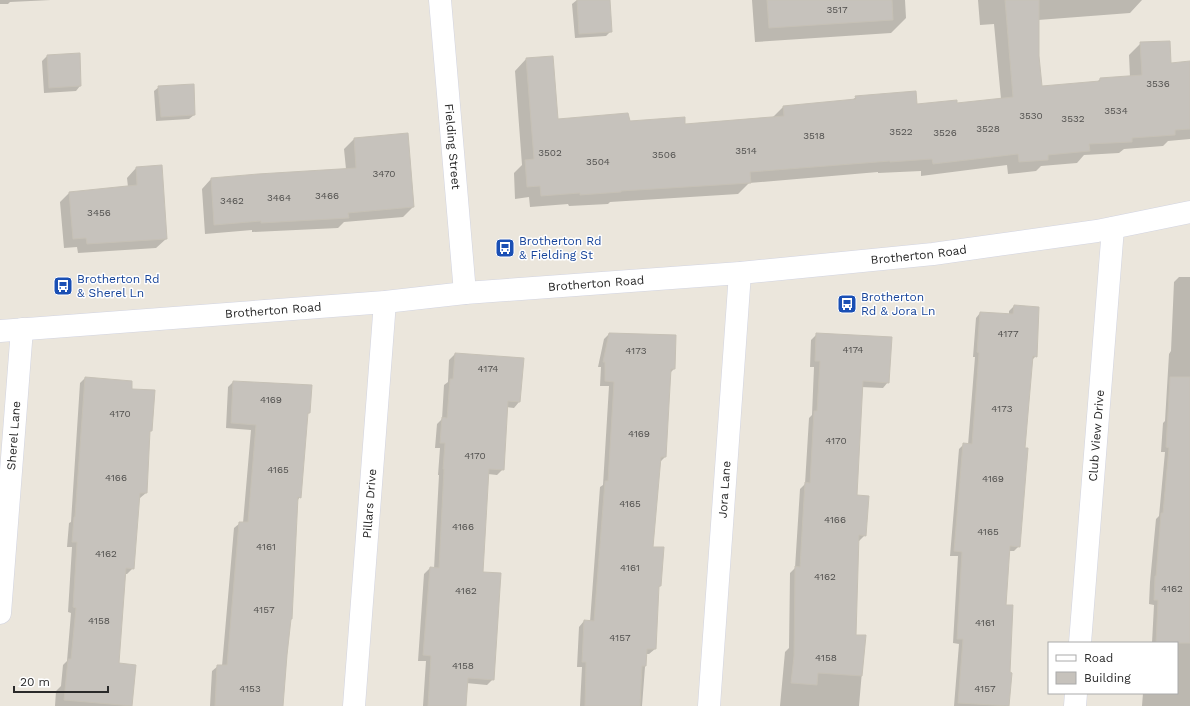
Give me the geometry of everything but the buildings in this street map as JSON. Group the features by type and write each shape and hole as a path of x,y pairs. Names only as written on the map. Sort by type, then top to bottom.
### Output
{"street":[{"name":"Fielding Street","path":"440,0 464,293"},
{"name":"Brotherton Road","path":"0,331 385,302 464,293 740,273 933,254 1098,231 1190,212"},
{"name":"Club View Drive","path":"1080,642 1113,228"},
{"name":"Jora Lane","path":"709,706 740,273"},
{"name":"Pillars Drive","path":"354,706 385,302"},
{"name":"Sherel Lane","path":"0,613 22,329"},
{"path":"1075,706 1076,694"}],"place":[{"name":"Brotherton Rd & Fielding St","path":"505,248"},
{"name":"Brotherton Rd & Sherel Ln","path":"63,286"},
{"name":"Brotherton Rd & Jora Ln","path":"847,304"}]}
